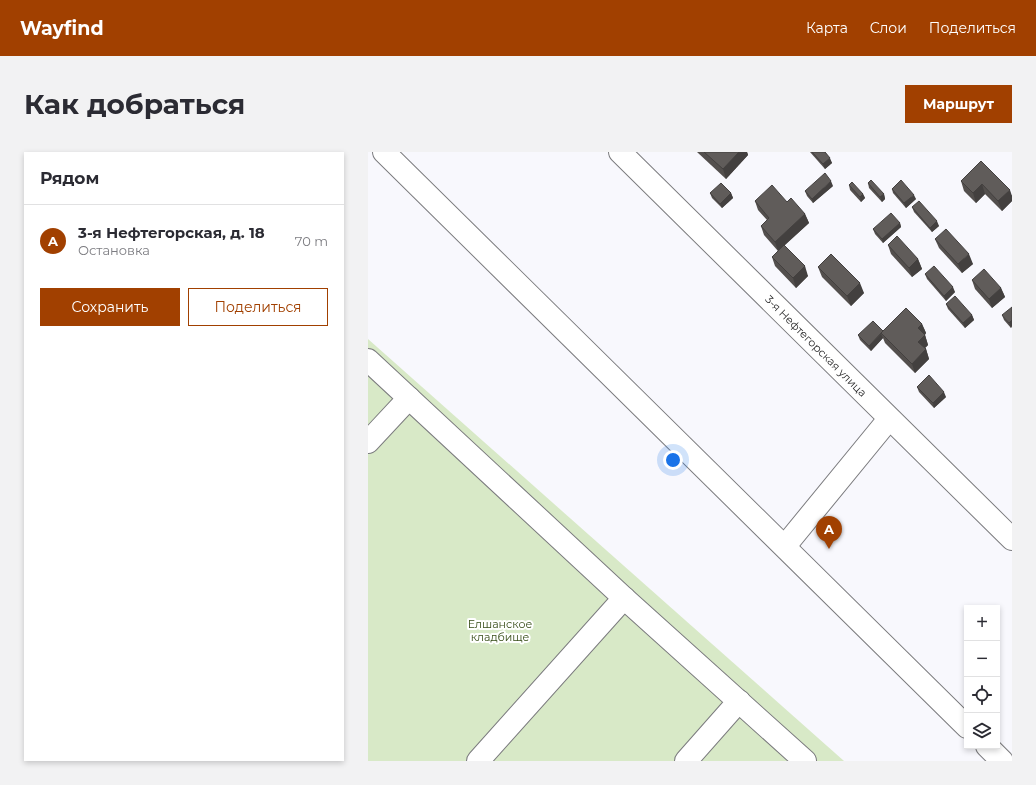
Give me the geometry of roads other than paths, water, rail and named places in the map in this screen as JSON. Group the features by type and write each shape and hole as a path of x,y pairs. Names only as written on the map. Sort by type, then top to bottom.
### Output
{"street":[{"path":"384,152 964,723"},
{"name":"3-я Нефтегорская улица","path":"620,152 1012,538"},
{"path":"368,360 624,598 805,761"},
{"path":"368,442 409,398"},
{"path":"785,546 889,418"},
{"path":"478,761 624,598"},
{"path":"686,761 739,701"},
{"path":"990,749 1002,761"}],"place":[{"name":"3-я Нефтегорская, д. 18","path":"829,549"}],"park label":[{"name":"Елшанское кладбище","path":"500,630"}]}
